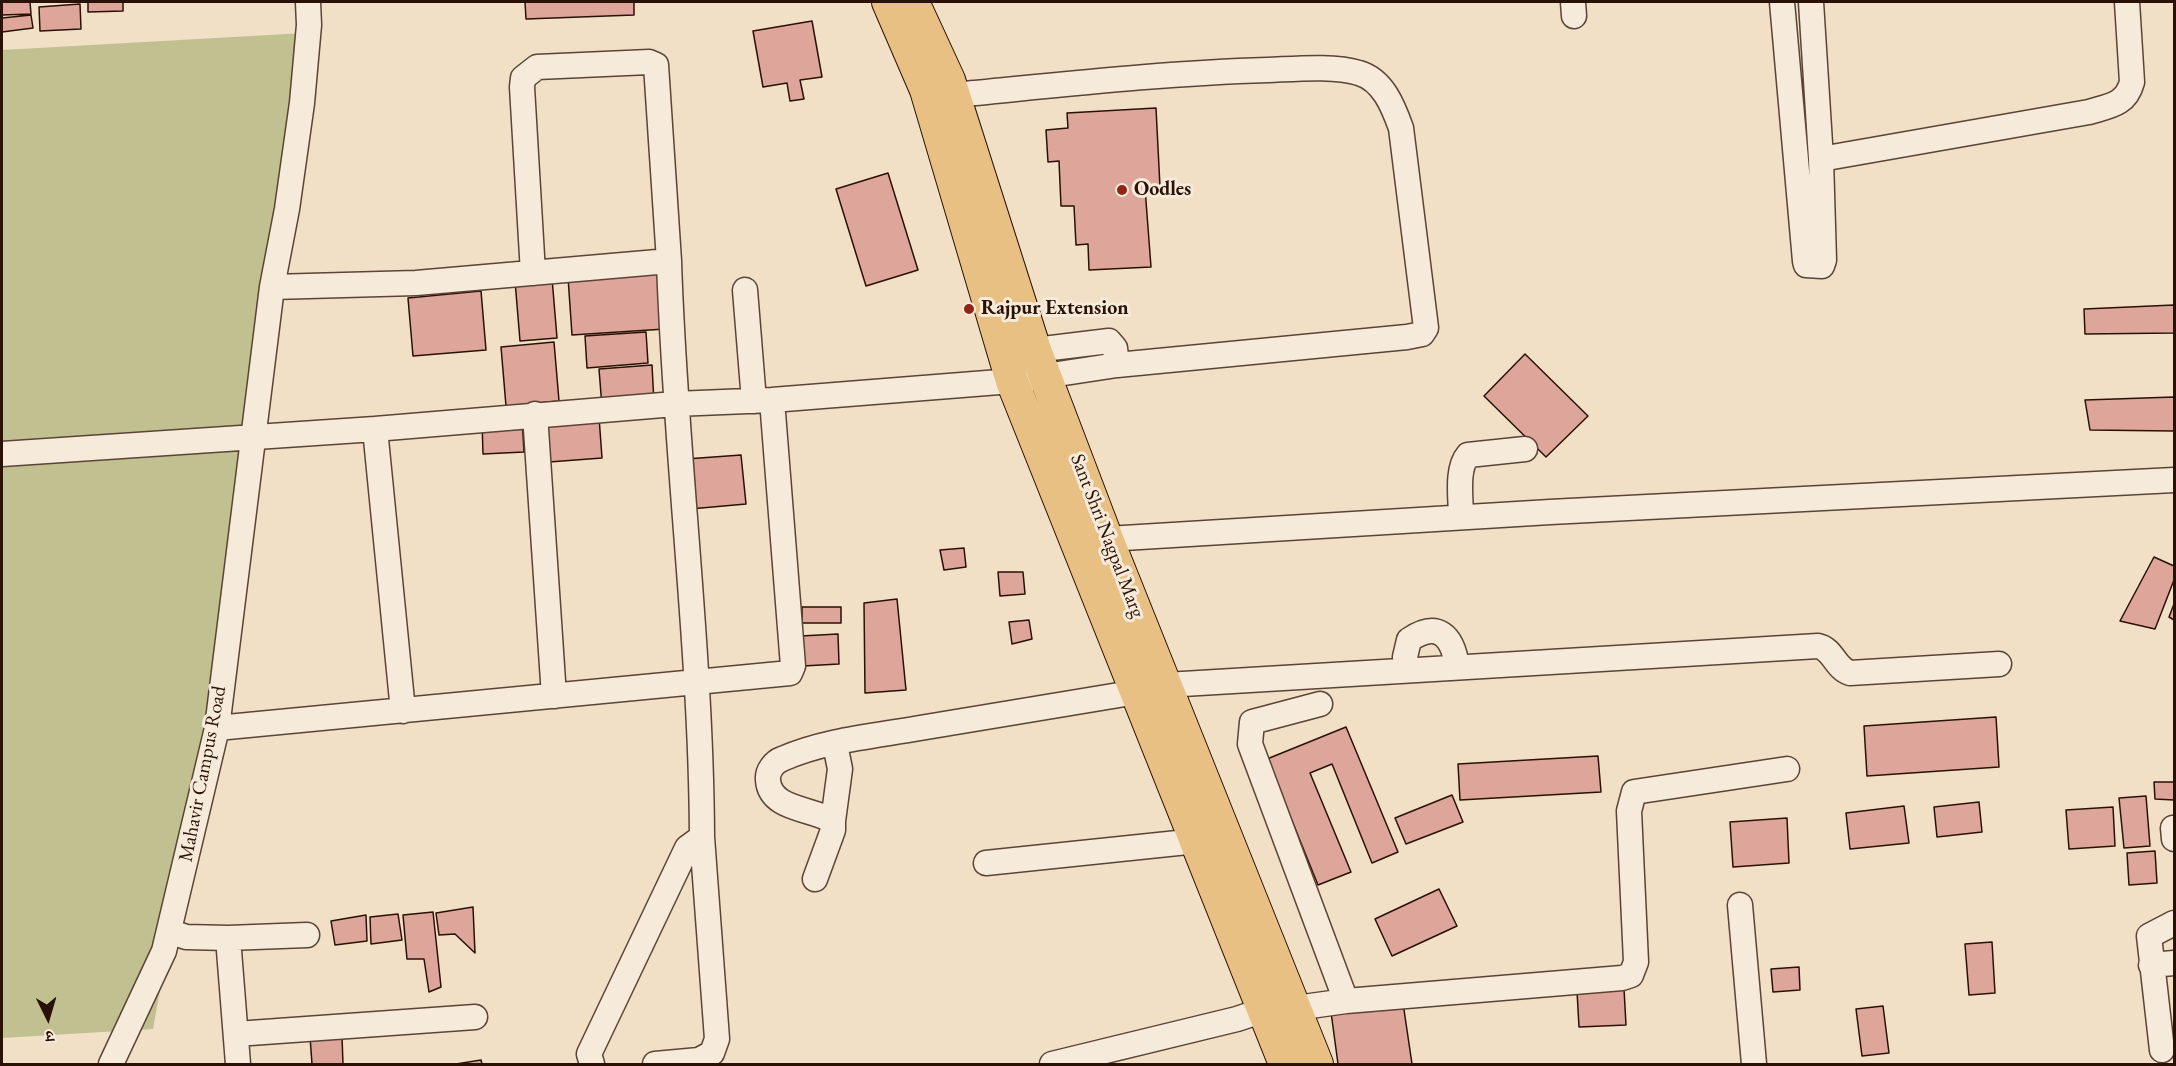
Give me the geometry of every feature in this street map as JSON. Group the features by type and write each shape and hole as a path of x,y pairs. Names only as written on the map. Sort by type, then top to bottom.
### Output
{"main road":[{"name":"Sant Shri Nagpal Marg","path":"888,2 926,90 1012,381 1152,689 1284,1006 1285,1065"},
{"name":"Sant Shri Nagpal Marg","path":"913,2 954,94 1040,363 1107,539 1197,841 1317,1065"}],"street":[{"name":"Mahavir Campus Road","path":"111,1065 164,951 217,728 272,287 287,209 302,103 308,47 308,2"},
{"path":"1782,2 1805,261 1806,265 1814,267 1822,266 1824,260 1821,159 1811,2"},
{"path":"1821,159 2089,112 2118,104 2129,95 2132,82 2127,2"},
{"path":"533,273 523,78 537,67 649,62 656,65 669,261 675,404 695,684 702,837 717,1039 712,1053 699,1060 655,1065"},
{"path":"2,454 254,435 375,429 675,404 763,401 1012,381 1040,363 1109,341 1115,348 1117,365 1422,334 1426,328 1401,128 1393,106 1376,81 1358,72 1314,69 1195,72 954,94"},
{"path":"272,287 416,283 669,261"},
{"path":"217,728 695,684 786,674 793,670 763,401 745,290"},
{"path":"535,414 554,696"},
{"path":"375,429 403,711"},
{"path":"1461,517 1461,473 1463,461 1468,455 1525,449"},
{"path":"1107,539 1461,517 2175,480"},
{"path":"1407,670 1405,657 1409,639 1422,631 1436,631 1448,639 1455,651 1456,667"},
{"path":"833,821 819,813 784,805 773,795 768,780 772,766 781,759 835,744 1152,689 1407,670 1818,646 1827,650 1838,666 1850,673 1999,664"},
{"path":"1320,704 1252,722 1250,744 1346,1000"},
{"path":"815,879 833,830 840,769 835,744"},
{"path":"1052,1065 1284,1006 1622,978 1631,975 1636,962 1629,811 1634,792 1787,769"},
{"path":"592,1065 589,1054 630,963 687,848 702,837"},
{"path":"986,863 1197,841"},
{"path":"1740,905 1754,1065"},
{"path":"2166,1055 2163,964 2149,936 2175,923"},
{"path":"169,931 186,937 228,938 307,934"},
{"path":"228,938 238,1065"},
{"path":"236,1034 475,1017"}],"green space":[{"path":"305,33 211,706 153,1029 2,1038 2,50"}],"building":[{"path":"2,2 30,2 31,14 2,15"},
{"path":"88,2 123,2 123,11 88,12"},
{"path":"525,2 634,2 634,15 526,19"},
{"path":"80,4 81,29 40,31 39,7"},
{"path":"31,15 33,28 2,32 2,18"},
{"path":"812,21 822,77 800,80 804,99 790,101 787,83 763,87 753,31"},
{"path":"1156,108 1160,187 1145,188 1151,267 1089,270 1088,244 1076,245 1074,206 1061,206 1059,161 1048,162 1046,130 1068,128 1067,113"},
{"path":"888,173 918,270 866,286 836,189"},
{"path":"661,270 665,329 572,335 568,277"},
{"path":"552,278 557,338 520,341 515,281"},
{"path":"481,291 486,350 413,356 408,298"},
{"path":"2174,305 2174,333 2085,334 2084,309"},
{"path":"646,332 648,363 587,368 585,336"},
{"path":"554,342 559,401 506,406 501,347"},
{"path":"1525,354 1588,416 1546,457 1484,396"},
{"path":"652,365 654,403 602,407 599,369"},
{"path":"2174,397 2174,431 2090,430 2085,400"},
{"path":"599,417 602,458 549,462 546,421"},
{"path":"522,418 524,452 483,454 482,421"},
{"path":"741,455 746,504 690,509 686,459"},
{"path":"964,548 966,567 944,570 940,550"},
{"path":"2154,557 2174,566 2174,580 2155,629 2120,621"},
{"path":"998,572 1023,572 1025,594 1000,596"},
{"path":"897,599 906,690 865,693 864,603"},
{"path":"2174,604 2174,620 2169,617"},
{"path":"802,607 841,607 841,623 802,623"},
{"path":"1029,620 1032,639 1012,644 1009,622"},
{"path":"838,634 839,664 803,666 801,636"},
{"path":"1996,717 1999,767 1867,776 1864,726"},
{"path":"1346,727 1398,852 1372,863 1332,764 1310,773 1351,872 1318,885 1267,759"},
{"path":"1598,756 1601,792 1460,800 1458,764"},
{"path":"2154,782 2174,782 2174,800 2155,799"},
{"path":"1452,795 1463,822 1406,844 1395,818"},
{"path":"2146,796 2150,846 2124,848 2119,798"},
{"path":"1979,802 1982,832 1937,837 1934,807"},
{"path":"1904,806 1909,843 1850,849 1846,813"},
{"path":"2113,807 2115,846 2069,849 2066,810"},
{"path":"1787,818 1789,863 1733,867 1730,822"},
{"path":"2155,851 2157,883 2129,885 2127,853"},
{"path":"1439,889 1457,926 1392,956 1375,919"},
{"path":"473,907 475,953 455,934 439,935 436,913"},
{"path":"433,912 441,987 429,992 424,959 407,959 403,915"},
{"path":"398,914 402,940 371,944 370,917"},
{"path":"366,915 367,941 335,945 331,921"},
{"path":"1992,942 1995,993 1969,995 1965,944"},
{"path":"1799,967 1800,990 1773,992 1771,969"},
{"path":"1624,989 1626,1025 1579,1027 1577,991"},
{"path":"1403,1003 1412,1064 1338,1064 1331,1012"},
{"path":"1883,1006 1889,1053 1862,1056 1856,1009"},
{"path":"310,1037 342,1037 343,1064 312,1064"},
{"path":"481,1060 482,1064 456,1064"}],"place":[{"name":"Oodles","path":"1122,190"},
{"name":"Rajpur Extension","path":"969,309"}]}
